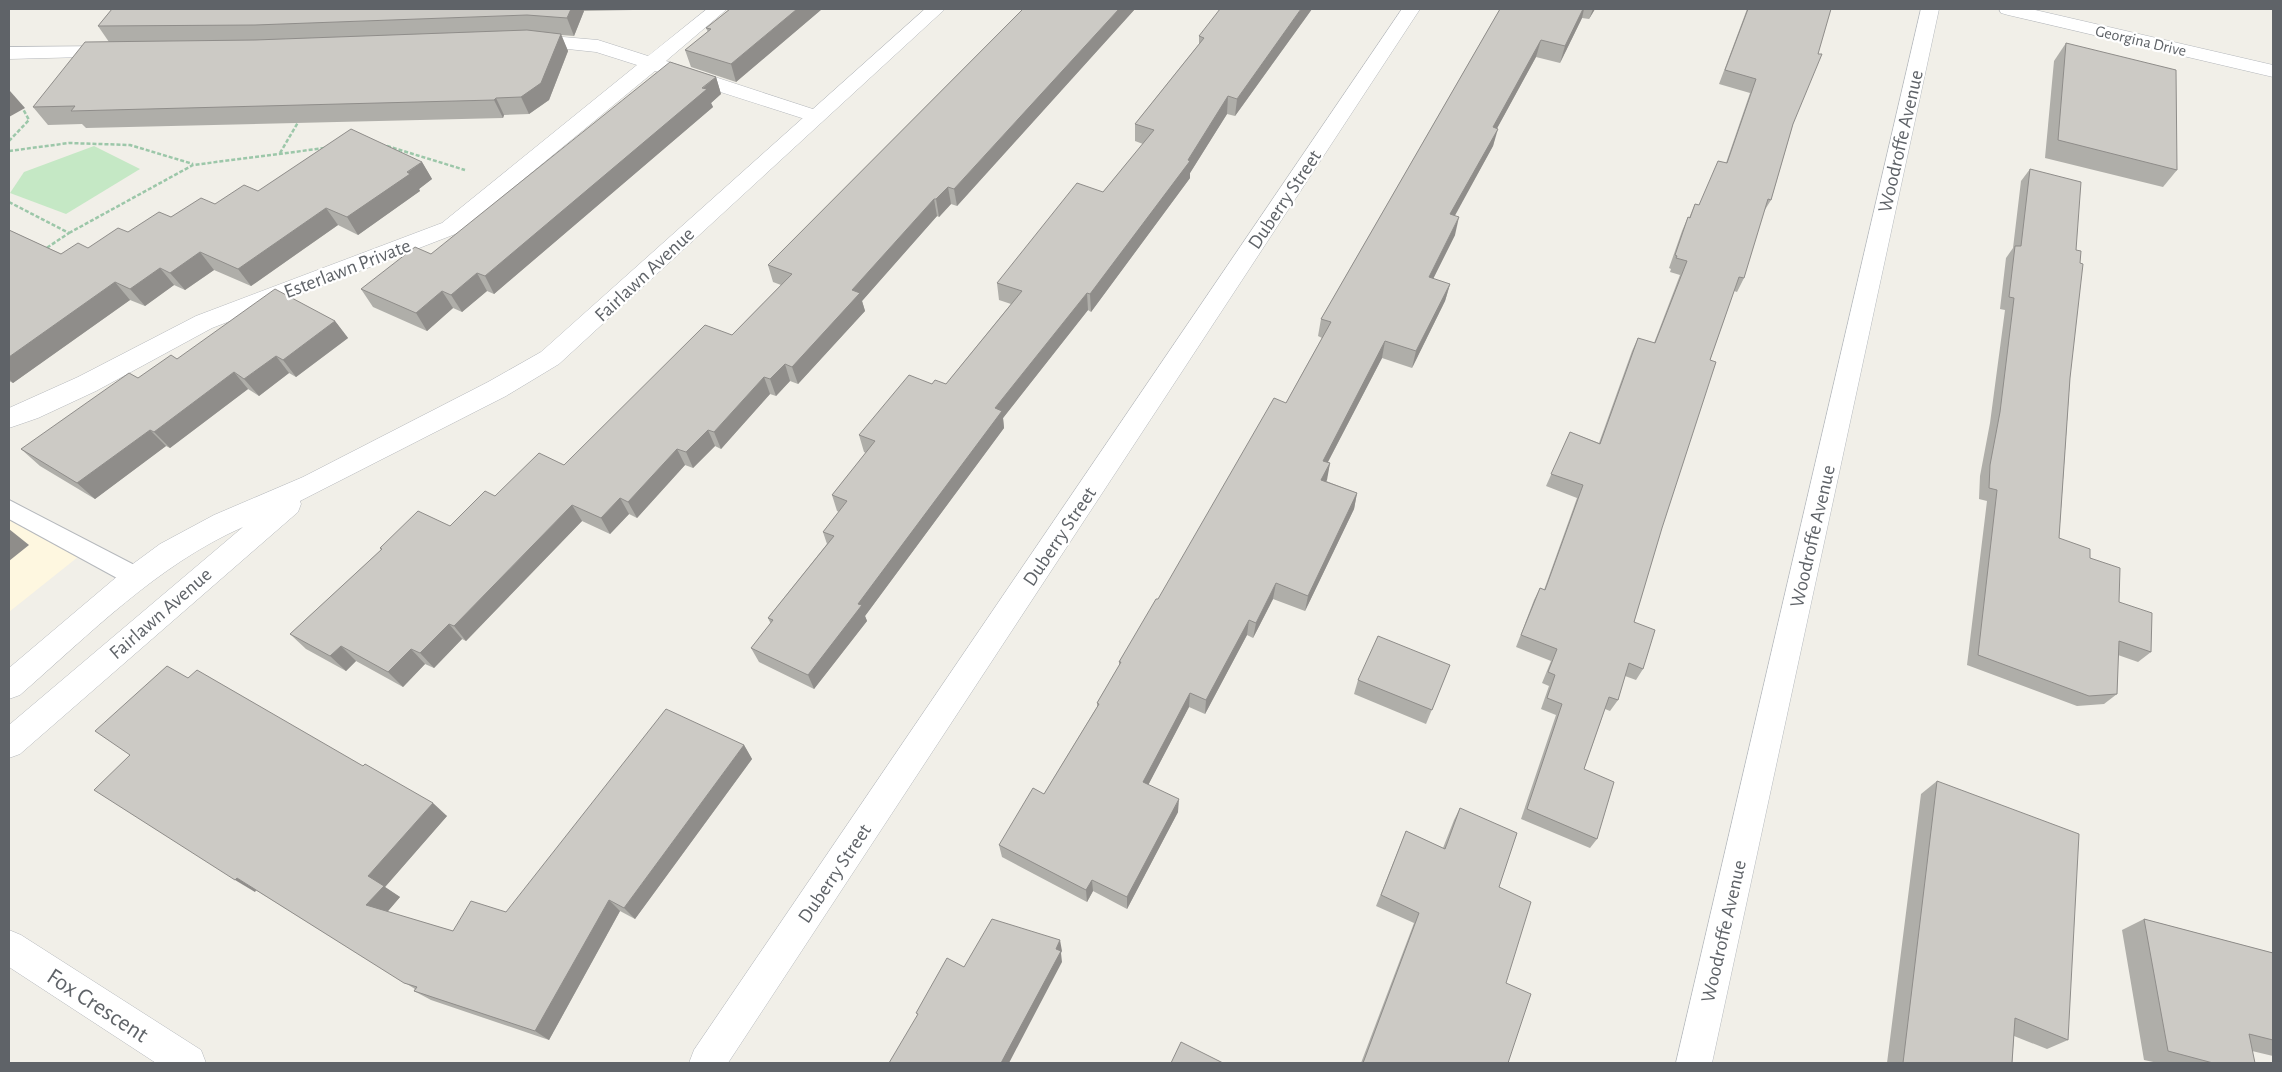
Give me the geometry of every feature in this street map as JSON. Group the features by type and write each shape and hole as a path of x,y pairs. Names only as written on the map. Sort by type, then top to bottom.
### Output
{"street":[{"name":"Esterlawn Private","path":"9,418 29,412 87,384 204,322 373,260 450,228 718,9"},
{"name":"Fairlawn Avenue","path":"9,686 136,577 170,552 193,539 312,484 497,389 550,358 936,9"},
{"name":"Duberry Street","path":"707,1063 1411,9"},
{"name":"Woodroffe Avenue","path":"1694,1063 1930,9"},
{"name":"Georgina Drive","path":"2008,9 2273,71"},
{"path":"506,41 535,40 598,46 816,116"},
{"path":"9,53 137,51"},
{"name":"Fairlawn Avenue","path":"9,744 312,484"},
{"name":"Fox Crescent","path":"9,947 188,1063"}],"lane":[{"path":"9,509 136,577"}],"path":[{"path":"9,141 29,120 20,103"},
{"path":"280,153 304,112"},
{"path":"9,150 69,143 130,145 193,165"},
{"path":"382,145 507,182"},
{"path":"39,253 69,233 193,165 326,148"},
{"path":"9,202 69,233"}],"shaded area":[{"path":"9,500 93,545 9,612"}],"green space":[{"path":"94,146 140,169 66,214 10,193 24,172"}],"building":[{"path":"112,9 571,9 567,18 527,15 255,25 98,26"},
{"path":"730,9 797,9 731,64 685,50 711,29 706,28"},
{"path":"1023,9 1119,9 954,189 948,187 934,199 852,290 860,293 792,367 785,364 770,379 764,377 714,432 708,430 686,452 677,449 628,502 620,498 601,518 572,505 454,626 449,624 420,653 411,649 388,672 341,646 330,656 290,634 382,549 380,548 418,511 450,526 485,491 495,496 539,453 564,465 705,325 732,335 792,274 768,265"},
{"path":"1220,9 1301,9 1237,99 1228,96 1188,160 1190,161 1090,294 1087,293 995,408 1002,411 858,604 862,605 808,675 751,648 773,620 768,618 834,536 823,532 847,501 832,495 875,441 859,435 909,375 932,384 935,380 946,384 1022,291 997,283 1077,183 1103,192 1154,130 1135,124 1204,38 1199,36"},
{"path":"1500,9 1583,9 1565,46 1541,40 1493,127 1498,129 1450,214 1459,217 1429,277 1450,284 1416,351 1385,341 1323,461 1330,463 1321,480 1357,493 1308,596 1276,583 1256,623 1249,620 1206,700 1190,693 1143,782 1179,799 1127,897 1092,880 1086,890 999,845 1033,788 1044,794 1099,704 1097,703 1121,662 1119,662 1156,599 1158,599 1274,398 1286,403 1331,322 1321,319"},
{"path":"1748,9 1831,9 1818,54 1822,54 1793,124 1771,200 1768,199 1744,278 1739,277 1710,360 1716,362 1662,528 1634,622 1655,630 1643,669 1629,663 1618,700 1609,697 1584,769 1614,782 1597,839 1527,809 1562,704 1547,698 1555,675 1548,672 1557,649 1521,635 1540,588 1545,590 1583,485 1551,474 1570,432 1600,444 1638,338 1655,343 1687,261 1676,258 1677,256 1675,255 1688,217 1690,218 1695,204 1699,205 1718,161 1727,163 1756,79 1725,70"},
{"path":"527,30 561,34 541,83 521,97 496,98 494,100 71,111 75,106 33,107 85,42 255,40"},
{"path":"2066,43 2176,70 2177,170 2058,140"},
{"path":"670,62 716,77 702,88 707,89 485,276 477,273 451,295 442,291 416,313 361,289 415,247 431,254"},
{"path":"351,129 422,162 407,172 410,174 347,217 326,208 238,269 200,252 170,273 160,268 130,289 115,282 9,357 9,230 61,254 78,243 88,248 118,228 128,232 159,212 171,217 201,198 215,204 244,185 258,191"},
{"path":"2030,169 2081,182 2076,250 2081,251 2080,263 2083,264 2070,378 2059,538 2090,549 2090,558 2120,568 2119,602 2152,613 2151,652 2119,641 2117,694 2089,696 1978,655 1997,490 1989,488 1990,465 2000,412 2014,298 2009,297 2015,246 2021,246"},
{"path":"275,289 335,321 283,360 276,356 244,379 234,372 154,432 150,430 77,483 21,449 129,373 138,378 171,355 177,359"},
{"path":"1378,636 1450,665 1432,710 1358,680"},
{"path":"167,666 188,678 197,670 363,766 365,764 433,803 368,876 384,886 366,905 453,931 471,901 506,912 666,709 744,745 624,908 609,900 535,1031 414,991 417,987 404,983 237,878 235,880 94,790 130,755 95,731"},
{"path":"1937,781 2079,834 2068,1040 2015,1018 2012,1063 1903,1063"},
{"path":"1460,808 1517,833 1499,887 1531,902 1506,983 1531,994 1508,1063 1363,1063 1419,913 1381,895 1406,831 1445,849"},
{"path":"992,919 1060,940 1056,949 1061,951 1001,1063 889,1063 918,1014 916,1013 947,958 964,967"},
{"path":"2144,919 2273,953 2273,1040 2249,1034 2255,1063 2213,1063 2168,1051"},
{"path":"1181,1042 1223,1063 1171,1063"}]}
